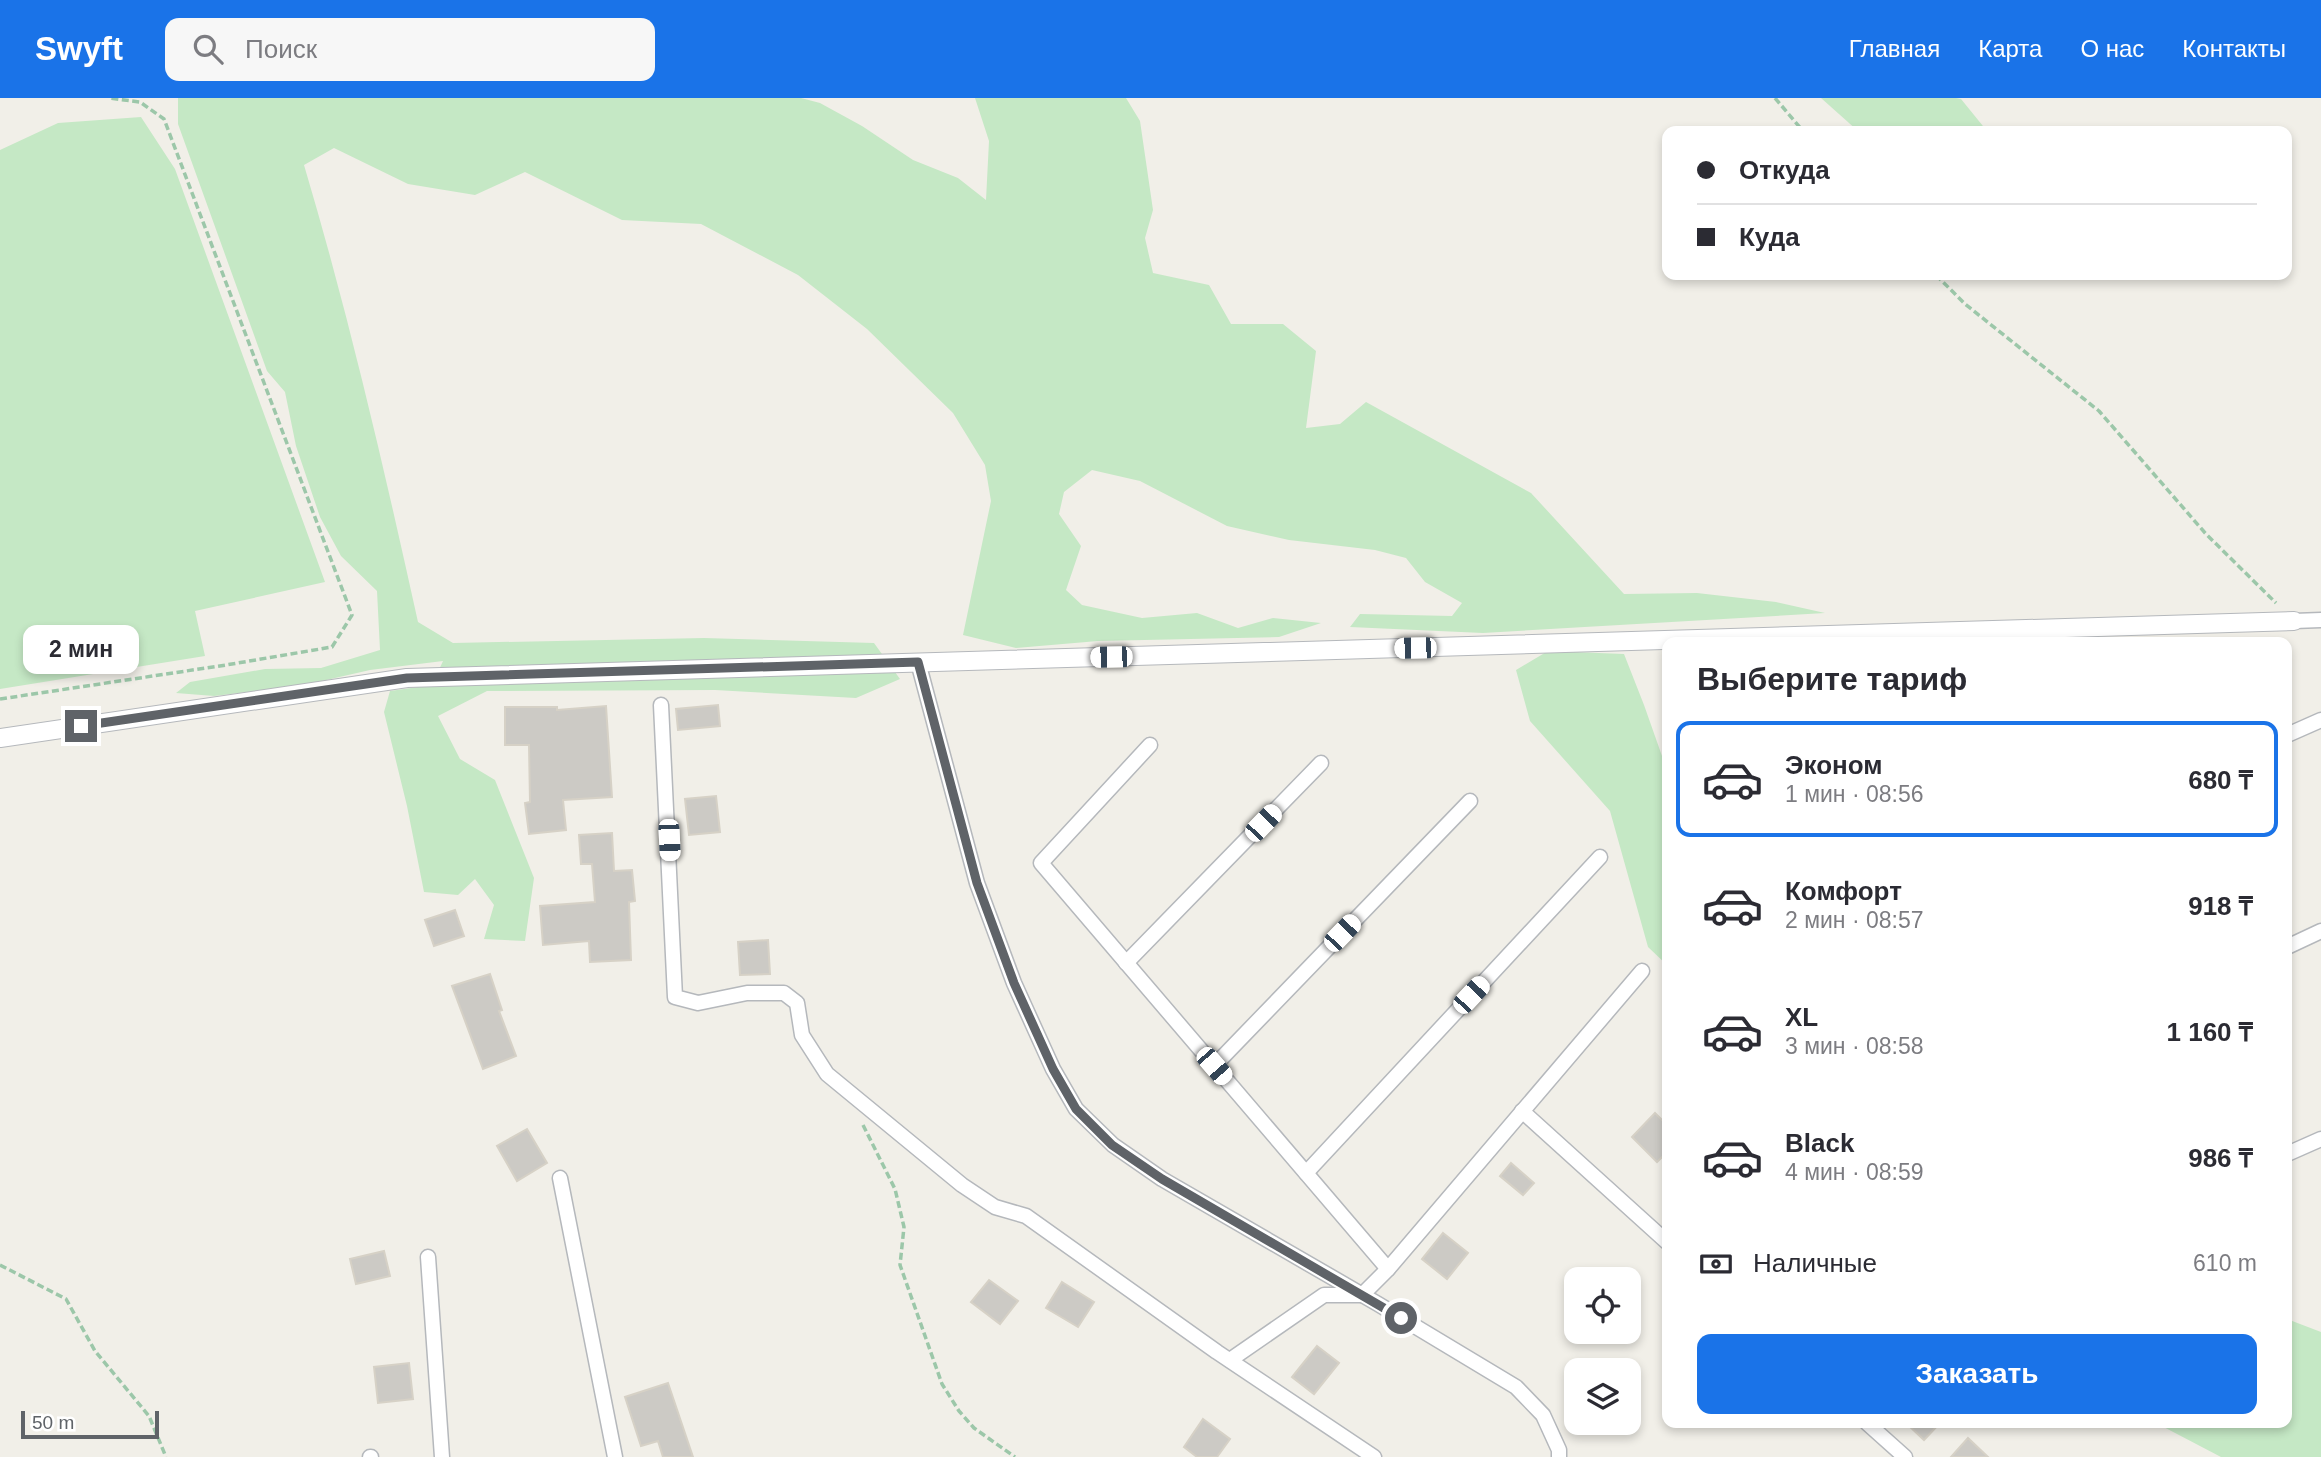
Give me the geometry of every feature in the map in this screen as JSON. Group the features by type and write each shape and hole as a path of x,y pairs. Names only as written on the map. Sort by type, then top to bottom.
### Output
{"street":[{"path":"2002,637 2321,620"},
{"path":"0,737 407,678 918,662 1662,645"},
{"path":"918,662 977,883 1014,983 1053,1069 1076,1109 1112,1145 1162,1179 1516,1387 1543,1415 1559,1450 1559,1457"},
{"path":"661,705 675,997 698,1003 747,993 784,993 797,1003 802,1035 827,1074 952,1176 995,1207 1026,1216 1230,1360 1374,1457"},
{"path":"2292,733 2321,720"},
{"path":"1150,745 1041,863 1388,1269"},
{"path":"1126,963 1321,763"},
{"path":"1214,1066 1470,800"},
{"path":"1306,1173 1600,857"},
{"path":"2292,945 2321,931"},
{"path":"1230,1360 1324,1295 1362,1295 1388,1269 1642,971"},
{"path":"1522,1111 1662,1237"},
{"path":"2292,1152 2321,1139"},
{"path":"560,1178 615,1457"},
{"path":"428,1257 442,1457"},
{"path":"1873,1428 1905,1457"}],"path":[{"path":"0,699 331,647 352,615 164,119 140,102 109,98"},
{"path":"1775,98 1799,126"},
{"path":"1941,280 1965,303 2099,411 2206,534 2294,621"},
{"path":"861,1121 895,1189 904,1227 900,1265 942,1384 959,1411 974,1428 1015,1457"},
{"path":"0,1265 66,1299 95,1351 149,1416 166,1457"}],"green space":[{"path":"178,98 801,98 820,103 862,126 913,160 958,178 986,200 989,141 975,98 1126,98 1140,121 1153,210 1145,238 1153,273 1209,285 1231,324 1283,324 1316,351 1306,428 1340,424 1366,402 1531,493 1624,594 1697,593 1776,602 1825,613 1483,633 1350,627 1360,614 1452,616 1462,603 1425,582 1406,558 1375,550 1289,540 1227,526 1140,481 1092,470 1064,492 1059,514 1081,546 1066,590 1082,605 1142,618 1197,613 1238,628 1273,618 1321,623 1279,637 1098,641 1016,648 963,635 991,501 985,465 953,413 867,329 798,275 701,224 622,220 525,172 475,195 408,184 334,148 304,165 365,392 418,622 453,643 704,638 874,643 900,679 856,698 715,690 487,691 438,716 460,759 495,780 534,878 525,941 484,939 494,905 475,879 458,895 424,892 384,712 390,691 432,685 443,661 370,670 300,686 214,696 176,693 190,682 265,669 321,668 380,650 377,591 341,556 320,517 296,446 285,392 267,371 178,124"},
{"path":"1821,98 1956,98 1961,99 1983,126 1852,126"},
{"path":"141,117 175,169 325,582 195,611 205,656 0,689 0,150 58,123"},
{"path":"1548,651 1624,654 1662,756 1662,960 1648,947 1610,811 1530,721 1516,670"},
{"path":"2292,1321 2321,1332 2321,1457 2221,1457 2166,1428 2292,1428"}],"building":[{"path":"718,705 720,726 678,730 676,709"},
{"path":"606,706 612,797 563,800 566,830 529,834 525,803 530,802 529,745 505,745 505,707 557,707 557,710"},
{"path":"716,796 720,832 689,835 685,799"},
{"path":"612,833 614,871 632,870 635,901 629,902 631,960 590,962 589,941 543,945 540,906 595,902 592,864 581,864 579,835"},
{"path":"455,910 464,936 434,946 425,920"},
{"path":"768,940 770,974 740,975 738,942"},
{"path":"490,974 502,1010 499,1011 516,1056 483,1069 452,986"},
{"path":"1655,1113 1662,1120 1662,1157 1657,1162 1632,1137"},
{"path":"527,1129 547,1163 517,1181 497,1146"},
{"path":"1511,1163 1534,1183 1523,1195 1500,1176"},
{"path":"1443,1233 1468,1253 1447,1279 1422,1259"},
{"path":"384,1251 390,1276 356,1284 350,1259"},
{"path":"989,1280 1018,1301 1000,1324 971,1302"},
{"path":"1062,1282 1094,1302 1078,1327 1046,1308"},
{"path":"1317,1346 1339,1363 1314,1394 1292,1377"},
{"path":"409,1363 413,1399 378,1403 374,1367"},
{"path":"668,1383 693,1457 663,1457 658,1441 641,1446 625,1397"},
{"path":"1203,1419 1230,1439 1217,1457 1197,1457 1184,1447"},
{"path":"1911,1428 1935,1428 1924,1440"},
{"path":"1968,1438 1988,1457 1951,1457"}],"route":[{"path":"81,726 407,678 918,662 977,883 1014,983 1053,1069 1076,1109 1112,1145 1162,1179 1401,1318"}]}
